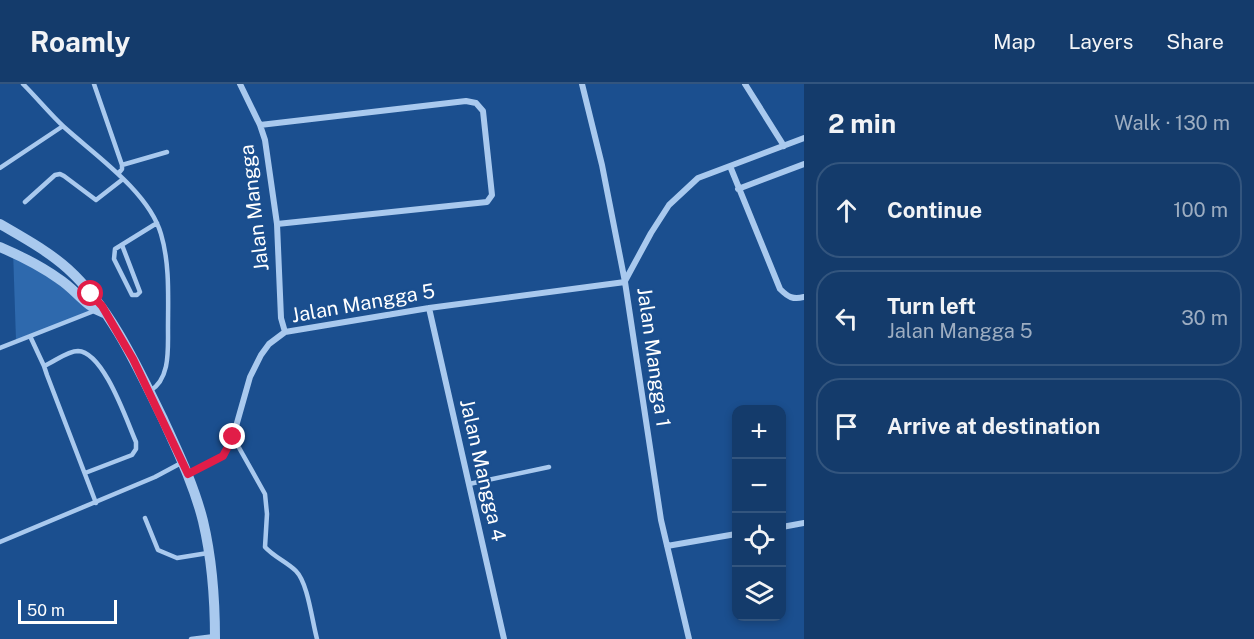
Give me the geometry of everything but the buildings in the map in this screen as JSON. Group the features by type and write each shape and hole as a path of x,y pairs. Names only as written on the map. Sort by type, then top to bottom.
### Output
{"street":[{"name":"Jalan Mangga","path":"240,84 265,140 277,224 281,318 285,332"},
{"path":"582,84 602,165 625,282"},
{"path":"745,84 784,146"},
{"path":"260,125 466,101 476,103 483,111 492,195 488,202 277,224"},
{"name":"Jalan Mangga 1","path":"688,639 667,546 625,282 669,205 698,178 804,138"},
{"path":"738,189 804,164"},
{"path":"730,166 780,289 787,297 796,299 804,297"},
{"path":"0,224 39,246 69,270 101,310 133,359 183,462 203,522 214,601 215,638"},
{"path":"0,247 27,259 60,279 101,310"},
{"name":"Jalan Mangga 5","path":"188,474 223,456 233,437 250,377 269,344 285,332 429,308 625,282"},
{"name":"Jalan Mangga 4","path":"429,308 504,639"},
{"path":"786,525 804,523"},
{"path":"667,546 732,535"}],"lane":[{"path":"23,84 63,126 123,179 157,223 166,254 168,354 162,379 150,392"},
{"path":"93,84 122,165 118,174"},
{"path":"0,168 63,126"},
{"path":"122,165 167,152"},
{"path":"25,202 55,175 64,176 96,200 123,179"},
{"path":"122,244 140,292 137,295 132,295 114,259 115,249 122,244 157,223"},
{"path":"0,348 101,310"},
{"path":"30,336 44,366 96,503"},
{"path":"44,366 74,351 88,354 104,371 136,442 136,449 132,455 85,473"},
{"path":"233,437 265,494 266,548 272,555 297,571 303,583 316,639"},
{"path":"0,542 96,503 183,462"},
{"path":"469,484 549,467"},
{"path":"145,518 159,550 177,558 208,553"},
{"path":"191,639 215,638"}],"shaded area":[{"path":"13,250 94,310 16,340"}],"route":[{"path":"91,294 102,306 104,313 133,359 188,474 223,456 233,437"}]}
